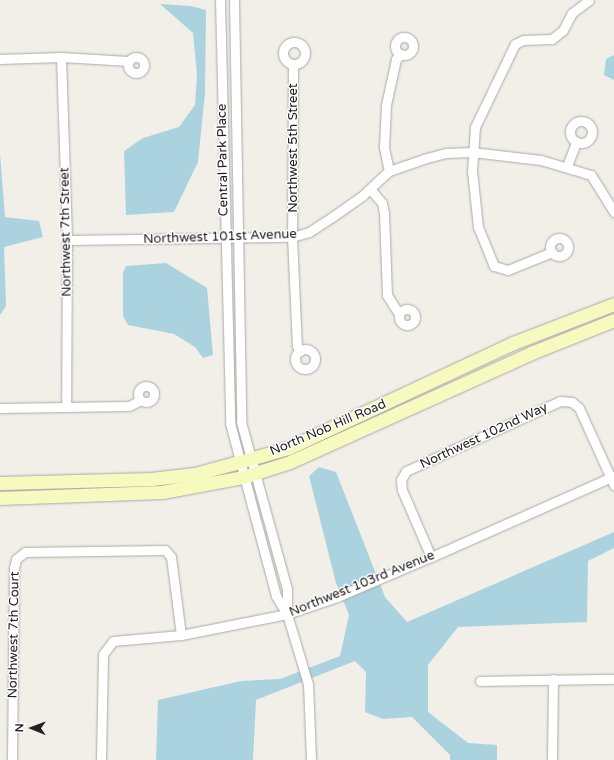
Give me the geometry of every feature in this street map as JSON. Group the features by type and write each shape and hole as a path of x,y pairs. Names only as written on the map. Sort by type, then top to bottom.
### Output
{"main road":[{"name":"North Nob Hill Road","path":"0,483 151,479 194,474 288,448 367,413 513,343 614,304"},
{"name":"North Nob Hill Road","path":"0,498 162,492 249,476 290,462 531,353 614,320"}],"street":[{"name":"Central Park Place","path":"220,0 224,238 230,424 245,460"},
{"name":"Central Park Place","path":"234,0 241,422 245,460"},
{"path":"552,252 508,270 494,266 480,236 472,171 472,152 475,127 515,44 524,40 552,39 563,30 572,13 589,0"},
{"path":"389,171 384,147 386,105 396,59 401,54"},
{"path":"0,58 61,57 129,61"},
{"name":"Northwest 7th Street","path":"61,57 67,240 66,407"},
{"name":"Northwest 5th Street","path":"293,64 292,237 297,346 300,351"},
{"path":"567,166 576,142"},
{"name":"Northwest 101st Avenue","path":"67,240 292,237 309,232 370,189 389,171 423,158 446,153 472,152 541,160 567,166 591,175 614,212"},
{"path":"370,189 382,203 384,213 387,295 399,314"},
{"name":"Northwest 102nd Way","path":"431,557 402,490 401,480 406,471 560,400 572,402 579,408 613,479"},
{"path":"0,408 129,406 140,401"},
{"path":"245,460 276,596 287,614 308,684 311,760"},
{"name":"Northwest 103rd Avenue","path":"101,760 103,654 113,641 181,635 287,614 337,597 613,479"},
{"name":"Northwest 7th Court","path":"12,760 14,568 16,559 26,552 165,550 171,557 181,635"},
{"path":"552,679 552,760"},
{"path":"480,681 614,679"}],"water":[{"path":"160,4 191,6 206,10 205,93 198,162 174,212 126,215 124,151 143,138 179,127 195,105 197,75 193,33"},
{"path":"614,55 614,80 604,75 606,59"},
{"path":"0,153 5,217 39,221 43,237 4,247 6,306 0,315"},
{"path":"166,263 207,288 213,355 203,358 195,347 174,334 128,325 123,316 123,273 126,266"},
{"path":"319,467 336,472 385,597 407,622 614,532 614,548 588,561 587,622 458,627 428,665 428,712 468,743 497,745 497,760 450,760 450,755 412,717 383,719 365,712 366,672 355,661 256,700 253,760 156,760 158,700 241,681 280,679 340,656 349,615 336,583 309,476"}]}
